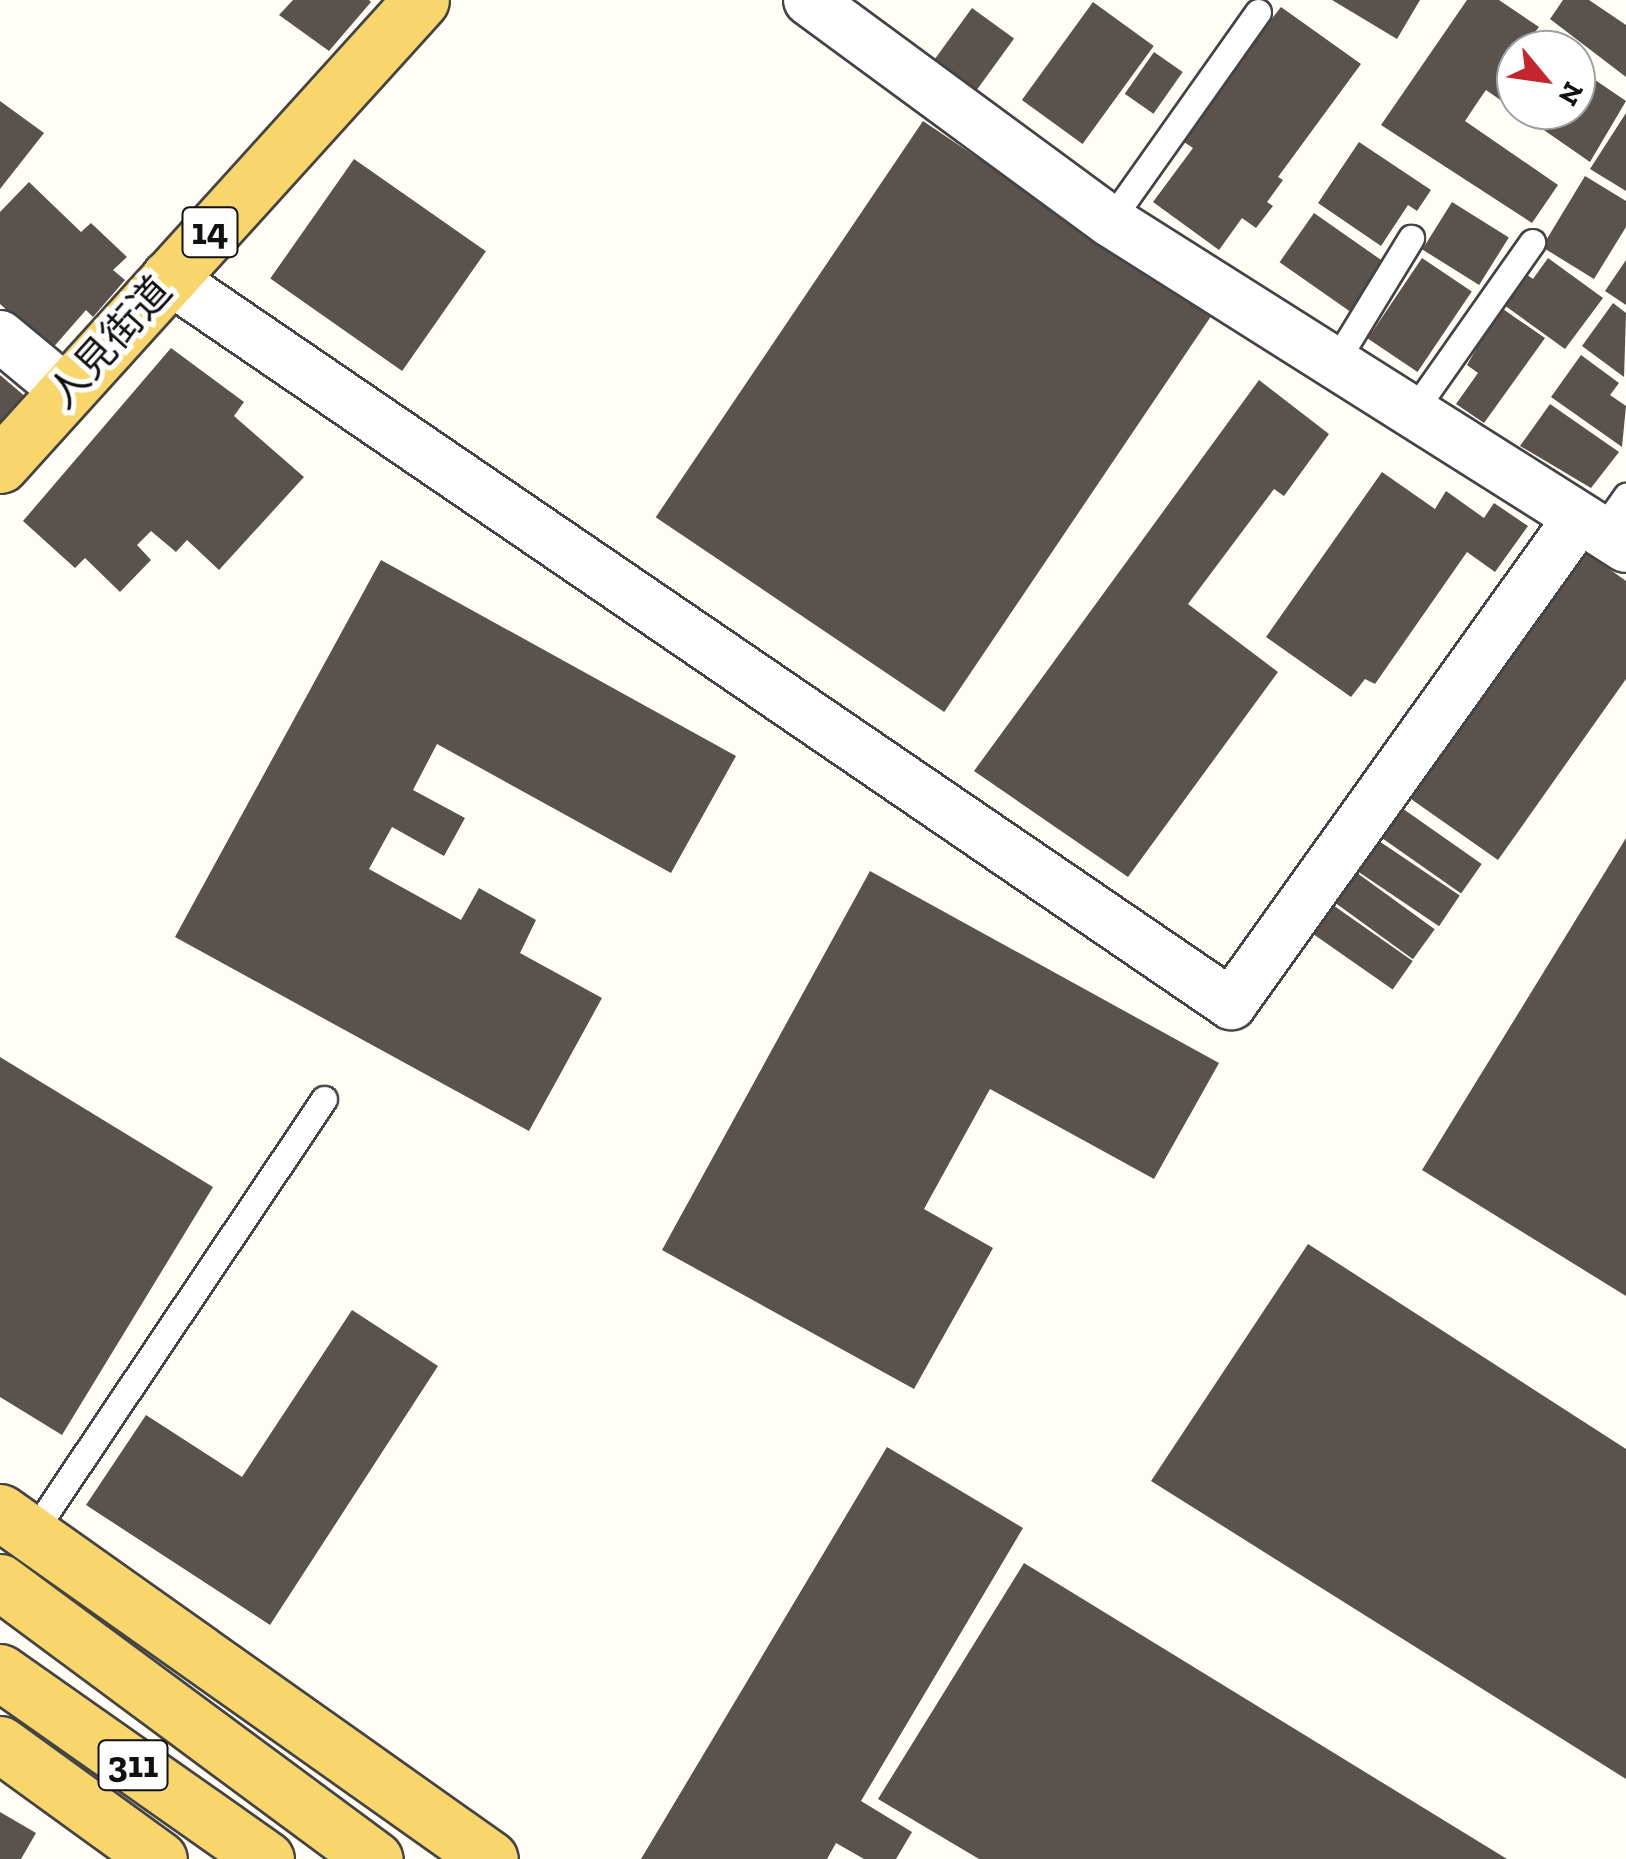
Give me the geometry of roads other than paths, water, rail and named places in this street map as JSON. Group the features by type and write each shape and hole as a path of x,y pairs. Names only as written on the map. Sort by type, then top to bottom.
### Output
{"main road":[{"name":"人見街道","path":"0,465 422,0"},
{"path":"16,1523 490,1859"},
{"name":"311","path":"0,1582 375,1859"},
{"name":"311","path":"0,1672 266,1859"},
{"path":"0,1744 159,1859"}],"street":[{"path":"167,277 1231,1004 1608,523 1412,413 1110,222 808,0"},
{"path":"0,336 65,390"}],"lane":[{"path":"1110,222 1258,12"},
{"path":"1334,364 1411,238"},
{"path":"1412,413 1532,242"},
{"path":"16,1523 324,1099"}]}
